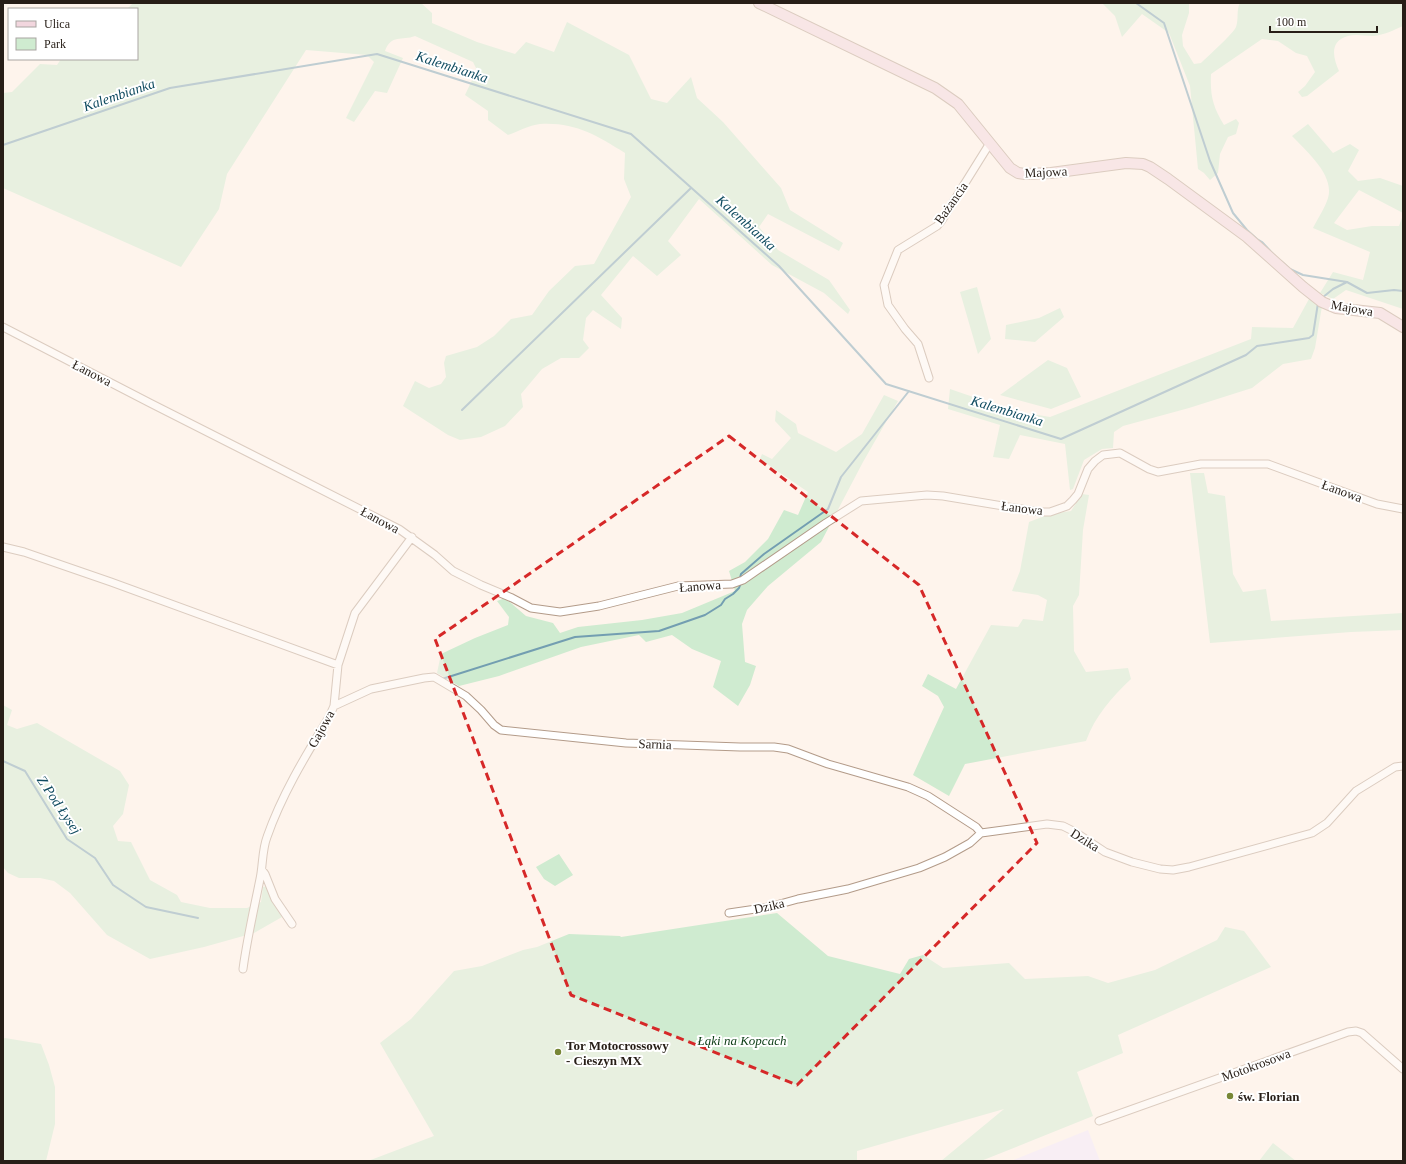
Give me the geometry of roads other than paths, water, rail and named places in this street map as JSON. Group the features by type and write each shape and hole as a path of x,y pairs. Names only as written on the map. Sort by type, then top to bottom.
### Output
{"street":[{"name":"Majowa","path":"759,3 935,88 958,104 1010,168 1018,173 1051,173 1126,163 1143,164 1168,178 1248,237 1320,300 1336,308 1380,313 1403,328"},
{"name":"Bażancia","path":"929,378 918,344 888,305 884,285 898,250 937,226 990,143"},
{"name":"Łanowa","path":"3,327 399,529 412,537 453,571 531,608 560,612 599,606 678,586 732,584 743,580 861,501 927,495 956,497 1041,512 1059,510 1067,506 1078,494 1088,469 1095,461 1103,455 1120,452 1149,469 1158,472 1201,464 1268,464 1377,504 1403,510"},
{"name":"Gajowa","path":"243,969 246,943 262,870 264,847 282,800 334,706 338,665 355,613 412,537"},
{"path":"3,547 24,552 111,582 338,665"},
{"name":"Sarnia","path":"334,706 371,689 434,677 466,696 494,725 501,730 626,743 740,747 774,746 788,749 828,764 908,787 928,796 982,832"},
{"name":"Dzika","path":"729,913 769,907 798,899 848,889 919,868 970,843 982,832 1047,824 1063,826 1075,832 1105,852 1132,862 1160,869 1173,870 1219,860 1312,833 1327,823 1356,791 1395,767 1403,766"},
{"path":"262,870 275,898 292,924"},
{"name":"Motokrosowa","path":"1099,1121 1348,1032 1356,1031 1362,1033 1403,1069"}],"waterway":[{"path":"1136,3 1164,23 1210,161 1233,213 1247,230 1262,242 1275,256"},
{"name":"Kalembianka","path":"3,145 170,88 377,54 631,134 779,266 886,384 1061,439 1246,355 1257,346 1309,338 1313,335 1318,303"},
{"path":"462,410 691,188"},
{"path":"1281,261 1290,269 1303,275 1347,282"},
{"name":"Kalembianka","path":"1322,298 1333,289 1347,282 1367,293 1394,290 1403,291"},
{"path":"740,578 741,574 764,554 828,509 841,477 909,391"},
{"path":"442,679 575,637 659,631 705,615 721,605 725,599 739,588 741,583"},
{"name":"Z Pod Łysej","path":"3,761 25,771 67,839 95,858 113,885 146,907 198,918"}],"place":[{"name":"Tor Motocrossowy - Cieszyn MX","path":"558,1052"},
{"name":"św. Florian","path":"1230,1096"}],"park label":[{"name":"Łąki na Kopcach","path":"742,1040"}]}
